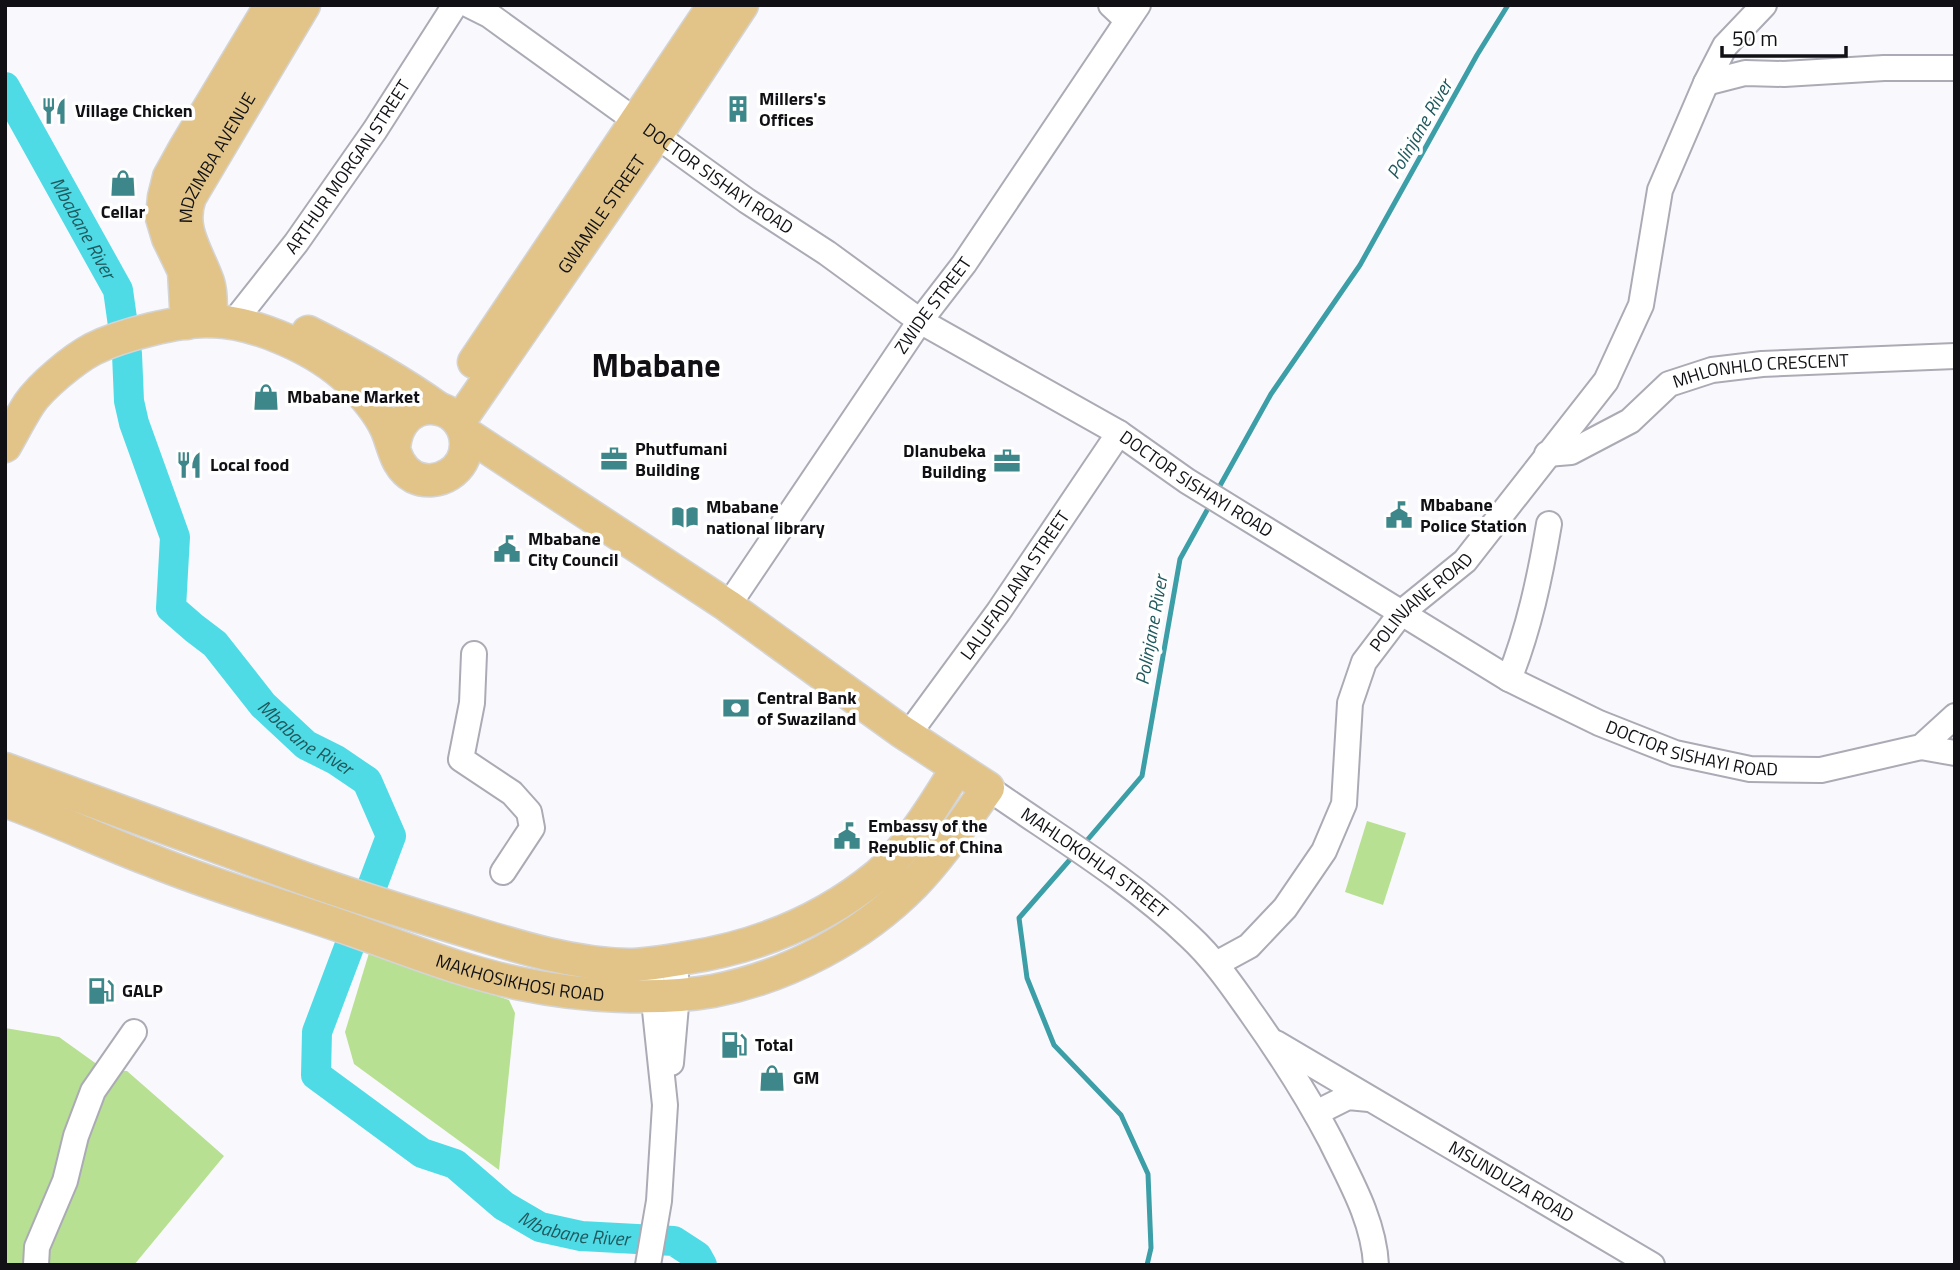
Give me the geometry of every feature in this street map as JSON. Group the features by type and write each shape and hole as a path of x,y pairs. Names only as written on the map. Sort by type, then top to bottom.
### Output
{"main road":[{"name":"MDZIMBA AVENUE","path":"212,315 184,271 168,238 162,218 163,197 169,177 185,148 271,5"},
{"name":"MDZIMBA AVENUE","path":"212,315 209,284 185,223 186,208 304,5"},
{"name":"GWAMILE STREET","path":"647,127 714,5"},
{"name":"GWAMILE STREET","path":"451,418 647,127 742,5"},
{"path":"5,446 31,402 57,375 92,349 111,326 151,324 212,315 283,339 312,354 350,380 380,418 397,460 404,470 414,477 438,480 460,466 465,455 451,418 425,408 403,419 395,433 394,448"},
{"name":"MAHLOKOHLA STREET","path":"212,315 293,325 361,358 402,383 542,483 728,606 908,735 988,788"},
{"path":"5,410 28,380 48,362 79,340 98,340"},
{"name":"MAHLOKOHLA STREET","path":"449,475 468,468 497,467 542,483"},
{"name":"MAKHOSIKHOSI ROAD","path":"5,769 337,891 526,949 628,965 713,954 763,941 801,924 845,899 888,864 942,794 957,768"},
{"name":"MAKHOSIKHOSI ROAD","path":"11,805 154,862 394,944 521,984 589,994 665,995 711,991 745,983 799,964 860,929 913,885 944,849 988,788"}],"street":[{"name":"ARTHUR MORGAN STREET","path":"212,315 296,243 375,130 455,5"},
{"name":"POLINJANE ROAD","path":"1216,964 1249,946 1276,918 1324,851 1344,804 1350,703 1364,662 1402,612 1465,561 1606,381 1641,305 1660,191 1706,83 1725,46 1764,5"},
{"name":"DOCTOR SISHAYI ROAD","path":"480,9 747,201 827,253 920,321 1119,433 1187,481 1509,679 1599,723 1675,753 1750,769 1821,770 1921,747 1955,716"},
{"name":"ZWIDE STREET","path":"728,606 920,321 964,264 1125,10"},
{"path":"1706,83 1745,73 1955,68"},
{"name":"MHLONHLO CRESCENT","path":"1548,454 1571,452 1630,421 1669,384 1712,370 1762,364 1955,356"},
{"name":"LALUFADLANA STREET","path":"908,735 999,611 1119,433"},
{"path":"1509,679 1524,643 1549,524"},
{"path":"474,654 472,703 461,758 512,793 529,812 532,828 503,872"},
{"path":"1921,747 1955,753"},
{"name":"MAHLOKOHLA STREET","path":"988,788 1095,862 1189,936 1216,964 1270,1039 1316,1113 1356,1195 1375,1243 1376,1265"},
{"path":"648,1265 659,1201 669,1081 662,962"},
{"path":"36,1265 37,1248 65,1181 76,1136 93,1091 134,1032"},
{"name":"MSUNDUZA ROAD","path":"1270,1039 1652,1265"},
{"path":"1316,1113 1348,1097 1369,1099"}],"green space":[{"path":"1367,821 1406,833 1383,905 1345,892"},
{"path":"369,953 509,1000 515,1013 499,1170 354,1064 345,1032"},
{"path":"5,1028 59,1037 105,1070 127,1071 224,1156 134,1265 5,1265"}],"waterway":[{"name":"Polinjane River","path":"1217,491 1271,394 1360,265 1477,55 1508,5"},
{"name":"Mbabane River","path":"5,87 118,290 127,354 129,401 134,423 175,537 171,608 215,644 263,705 306,745 336,760 367,781 391,836 317,1032 316,1075 422,1153 455,1164 504,1206 540,1227 581,1236 674,1241 697,1256 702,1265"},
{"name":"Polinjane River","path":"1083,845 1142,776 1180,559 1211,503"},
{"name":"Polinjane River","path":"1074,855 1019,918 1027,978 1054,1045 1121,1115 1148,1174 1151,1248 1147,1265"}],"place":[{"name":"Millers's Offices","path":"738,109"},
{"name":"Village Chicken","path":"54,111"},
{"name":"Cellar","path":"123,183"},
{"name":"Mbabane Market","path":"266,397"},
{"name":"Phutfumani Building","path":"614,459"},
{"name":"Dlanubeka Building","path":"1007,461"},
{"name":"Local food","path":"189,465"},
{"name":"Mbabane Police Station","path":"1399,515"},
{"name":"Mbabane national library","path":"685,517"},
{"name":"Mbabane City Council","path":"507,549"},
{"name":"Central Bank of Swaziland","path":"736,708"},
{"name":"Embassy of the Republic of China","path":"847,836"},
{"name":"GALP","path":"101,991"},
{"name":"Total","path":"734,1045"},
{"name":"GM","path":"772,1078"}],"district":[{"name":"Mbabane","path":"656,366"}]}
